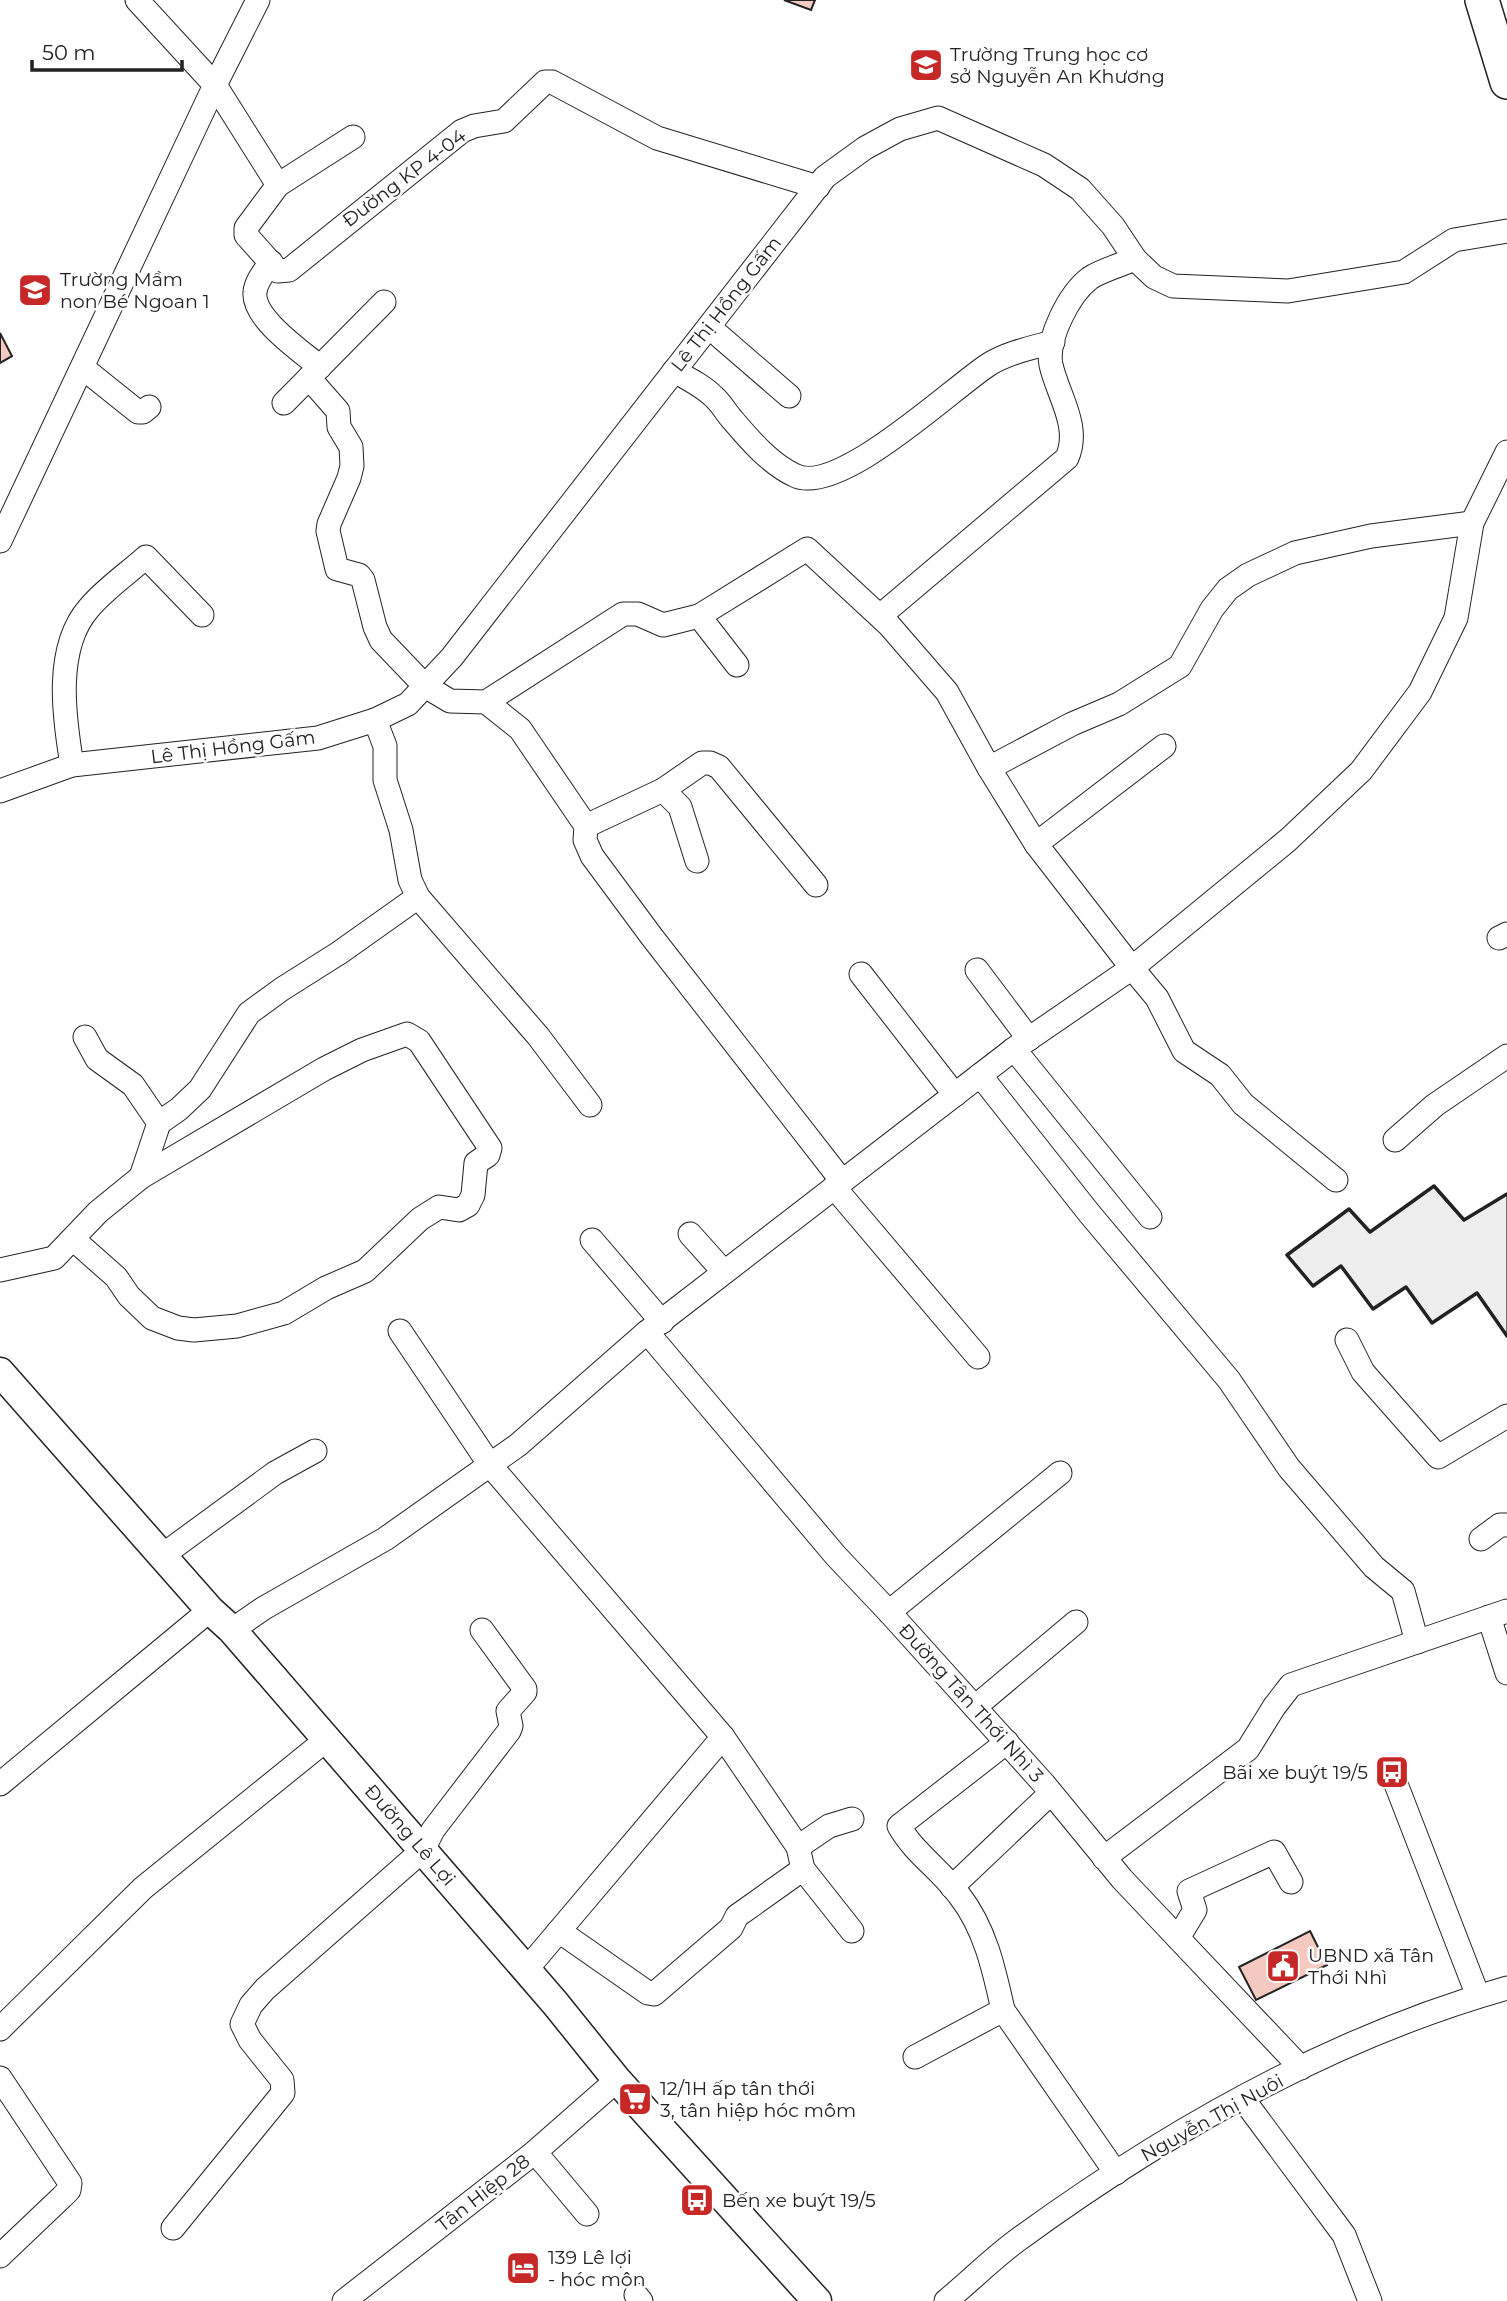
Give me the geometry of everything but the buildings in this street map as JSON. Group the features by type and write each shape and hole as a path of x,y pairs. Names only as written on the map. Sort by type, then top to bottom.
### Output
{"highway":[{"path":"1482,0 1507,82"}],"main road":[{"name":"Đường Lê Lợi","path":"0,1372 210,1610 232,1630 526,1969 617,2080 817,2301"}],"street":[{"path":"137,0 215,85 278,186"},
{"path":"0,541 215,85 258,0"},
{"name":"Đường KP 4-04","path":"271,262 278,271 289,270 462,131 504,121 545,82 552,82 657,138 818,187"},
{"name":"Lê Thị Hồng Gấm","path":"0,792 72,765 318,738 375,720 408,705 452,657 825,177 865,148 900,129 938,118 1044,165 1080,189 1113,226 1135,259 1154,277 1173,286 1288,291 1404,272 1454,240 1507,232"},
{"path":"353,137 278,186 245,232 271,262 257,284 254,295 258,307 314,373 338,411 339,427 351,447 352,466 349,478 328,531 337,569 359,575 363,580 381,640 425,686 450,701 486,702 622,614 638,614 663,625 699,616 807,549 880,616 947,692 989,768 1037,844 1157,998 1184,1051 1220,1075 1243,1104 1336,1180"},
{"path":"880,616 1067,458 1073,445 1071,424 1050,362 1054,332 1069,302 1090,278 1135,259"},
{"path":"284,402 384,302"},
{"path":"709,327 789,396"},
{"path":"674,371 700,385 717,400 750,440 772,461 799,478 811,480 829,476 857,462 912,424 989,364 1011,354 1053,342"},
{"path":"83,368 138,412 149,407"},
{"path":"232,1630 264,1608 385,1539 518,1445 654,1327 724,1272 1021,1044 1132,968 1288,840 1361,771 1420,692 1456,618 1472,523 1507,452"},
{"path":"989,768 1072,724 1119,704 1180,666 1212,609 1228,589 1248,575 1295,553 1333,544 1371,536 1472,523"},
{"path":"72,765 65,726 64,680 71,642 88,609 146,557 202,615"},
{"path":"699,616 737,664"},
{"path":"486,702 520,729 586,827 585,840 592,856 838,1184 978,1357"},
{"path":"375,720 384,746 386,780 401,830 410,880 418,897 538,1036 590,1105"},
{"path":"1037,844 1164,746"},
{"path":"586,827 663,790 702,763 710,763 719,767 816,885"},
{"path":"663,790 680,807 697,862"},
{"path":"141,1177 159,1123 200,1089 242,1021 259,1004 339,954 418,897"},
{"path":"977,970 1021,1044 1150,1217"},
{"path":"861,974 955,1094"},
{"path":"0,1270 54,1258 98,1212 141,1177 324,1069 362,1050 407,1034 419,1041 490,1147 488,1155 476,1163 473,1195 468,1205 459,1210 439,1207 420,1219 365,1270 284,1313 237,1326 186,1329 152,1318 129,1296 116,1277 73,1239"},
{"path":"85,1037 97,1059 130,1081 159,1123"},
{"path":"1395,1140 1435,1105 1507,1056"},
{"path":"980,1076 1098,1224 1229,1380 1289,1468 1374,1567 1403,1591 1417,1642"},
{"path":"691,1234 724,1272"},
{"name":"Đường Tân Thới Nhì 3","path":"592,1240 654,1327 836,1556 1007,1742 1104,1858 1301,2068"},
{"path":"400,1331 490,1465 723,1737 800,1858 852,1931"},
{"path":"1347,1340 1363,1372 1438,1457 1507,1416"},
{"path":"163,1555 275,1473 315,1451"},
{"path":"889,1612 1060,1474"},
{"path":"1481,1539 1500,1525 1507,1525"},
{"path":"0,1784 210,1610"},
{"path":"1104,1858 1248,1749 1273,1707 1291,1685 1498,1614 1507,1673"},
{"path":"975,1707 1076,1622"},
{"path":"173,2228 283,2093 282,2080 250,2040 242,2024 251,2005 265,1989 423,1850 433,1830 509,1731 511,1726 508,1711 526,1690 482,1630"},
{"path":"526,1969 723,1737"},
{"path":"0,2029 144,1888 327,1740"},
{"path":"1007,1742 899,1826 974,1916 988,1950 1003,2010 1116,2173"},
{"path":"1396,1783 1478,1996"},
{"path":"952,1887 1051,1793"},
{"path":"559,1931 648,1993 654,1994 724,1935 737,1916 800,1858 830,1826 852,1819"},
{"path":"1178,1938 1195,1910 1189,1891 1274,1852 1291,1882"},
{"name":"Nguyễn Thị Nuôi","path":"946,2301 1013,2244 1167,2138 1340,2048 1452,2003 1507,1988"},
{"path":"915,2057 1003,2010"},
{"path":"0,2078 70,2183 69,2190 0,2256"},
{"name":"Tân Hiệp 28","path":"344,2301 535,2152 617,2080"},
{"path":"1243,2099 1344,2235 1370,2301"},
{"path":"535,2152 587,2214"}],"shaded area":[{"path":"1434,1186 1464,1220 1507,1194 1507,1336 1477,1293 1432,1323 1406,1287 1373,1309 1341,1266 1313,1286 1287,1255 1349,1209 1370,1232"}],"wall":[{"path":"1507,1194 1464,1220 1434,1186 1370,1232 1349,1209 1287,1255 1313,1286 1341,1266 1373,1309 1406,1287 1432,1323 1477,1293 1507,1336"}],"place":[{"name":"Trường Trung học cơ sở Nguyễn An Khương","path":"926,65"},
{"name":"Trường Mầm non Bé Ngoan 1","path":"35,290"},
{"name":"Bãi xe buýt 19/5","path":"1392,1772"},
{"name":"UBND xã Tân Thới Nhì","path":"1283,1966"},
{"name":"12/1H ấp tân thới 3, tân hiệp hóc môm","path":"635,2099"},
{"name":"Bến xe buýt 19/5","path":"697,2200"},
{"name":"139 Lê lợi - hóc môn","path":"523,2268"}]}
